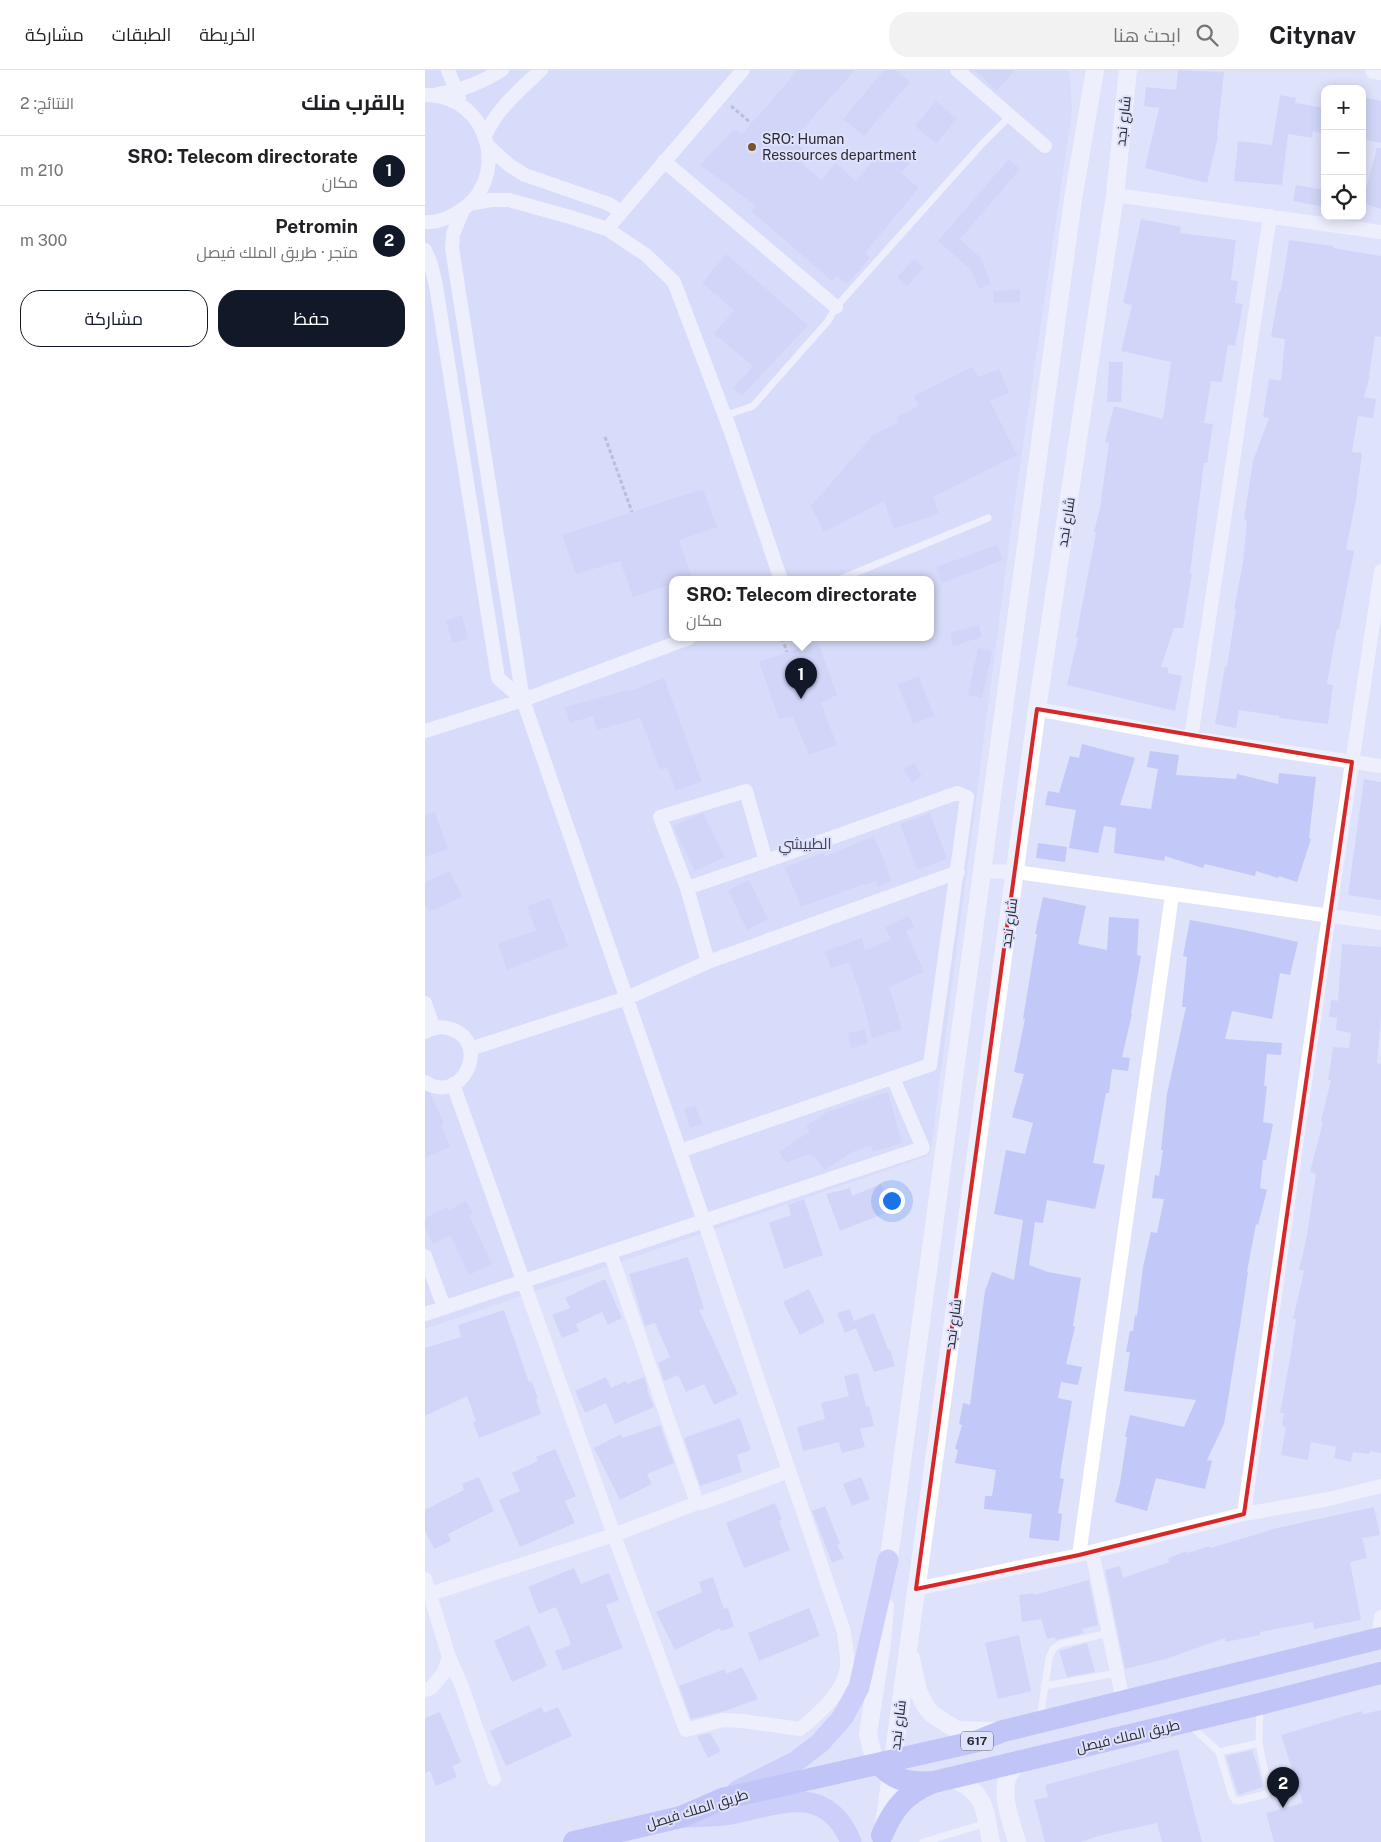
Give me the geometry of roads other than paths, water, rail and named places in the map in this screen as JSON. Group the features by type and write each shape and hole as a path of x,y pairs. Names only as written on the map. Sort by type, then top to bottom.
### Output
{"highway":[{"name":"طريق الملك فيصل","path":"574,1842 681,1817 722,1799 888,1767 978,1741 1003,1731 1379,1639"},
{"name":"طريق الملك فيصل","path":"888,1767 913,1783 944,1781 1381,1673"},
{"path":"881,1838 888,1821 907,1796 917,1790 944,1781"}],"main road":[{"path":"722,1799 795,1762 820,1743 843,1717 859,1687 888,1560"},
{"path":"681,1817 728,1814 789,1801 808,1802 836,1816 845,1827 851,1842"}],"street":[{"path":"448,70 463,106"},
{"path":"428,95 456,91 476,84 502,70"},
{"path":"486,141 491,123 502,107 541,70"},
{"path":"607,229 743,70"},
{"path":"957,70 1045,146"},
{"name":"شارع نجد","path":"1095,70 1073,199 888,1560 882,1643 868,1734 873,1755 888,1767 916,1589 1037,709 1115,195 1128,70"},
{"path":"1374,70 1381,71"},
{"path":"428,95 448,98 463,106 476,119 486,141 489,156 487,177 477,195 466,207 453,234 452,248 523,700 680,1151 844,1632 847,1667 840,1689 820,1712 800,1729 723,1720 686,1730 613,1535 453,1084"},
{"path":"486,141 509,165 525,175 609,204 621,212"},
{"path":"664,161 836,307"},
{"path":"1115,195 1381,232"},
{"path":"425,222 446,219 466,207 491,200 509,200 607,229 646,255 674,282 724,416 780,576"},
{"path":"1191,738 1270,216"},
{"path":"425,250 437,286 498,678 523,700"},
{"path":"1244,1514 1329,916 1381,570"},
{"path":"425,731 523,700 681,641"},
{"path":"1037,709 1191,738 1381,766"},
{"path":"708,962 687,888 660,817 746,792 766,861"},
{"path":"680,1151 930,1065 967,797 957,793 687,888"},
{"path":"470,1049 627,998 708,962 958,872"},
{"path":"982,872 1016,872 1381,923"},
{"path":"1123,1701 1109,1633 1085,1554 1172,895"},
{"path":"425,1003 429,1030 446,1028 454,1030 467,1041 470,1049 470,1066 460,1080 453,1084 437,1087 425,1082"},
{"path":"425,1314 923,1148 893,1078"},
{"path":"610,1252 697,1503"},
{"path":"425,1256 444,1307"},
{"path":"430,1594 613,1535 789,1471"},
{"path":"916,1589 1085,1554 1244,1514 1329,1499 1381,1486"},
{"path":"425,1579 449,1657 461,1684 494,1779"},
{"path":"1379,1639 1381,1617"},
{"path":"908,1643 918,1691 932,1714 957,1730 1003,1731"},
{"path":"425,1690 431,1688 443,1674 449,1657"},
{"path":"1017,1762 1007,1778 1005,1789 1009,1814 1017,1842"},
{"path":"881,1838 888,1767"},
{"path":"944,1781 977,1793 983,1802 991,1842"},
{"path":"987,1823 1009,1814"}],"lane":[{"path":"724,416 753,406 829,321 836,307 981,145 1010,116"},
{"path":"848,576 988,518"},
{"path":"1039,1722 1049,1658 1053,1649 1060,1644 1109,1633"},
{"path":"1044,1686 1117,1673"},
{"path":"1186,1722 1219,1752 1232,1796 1235,1800 1239,1801 1266,1794 1269,1790 1259,1742 1260,1704"},
{"path":"1219,1752 1259,1742"},
{"path":"923,1842 987,1823"}],"place":[{"name":"SRO: Human Ressources department","path":"752,147"},
{"name":"SRO: Telecom directorate","path":"801,699"},
{"name":"Petromin","path":"1283,1808"}],"district":[{"name":"الطبيشي","path":"805,843"}]}
